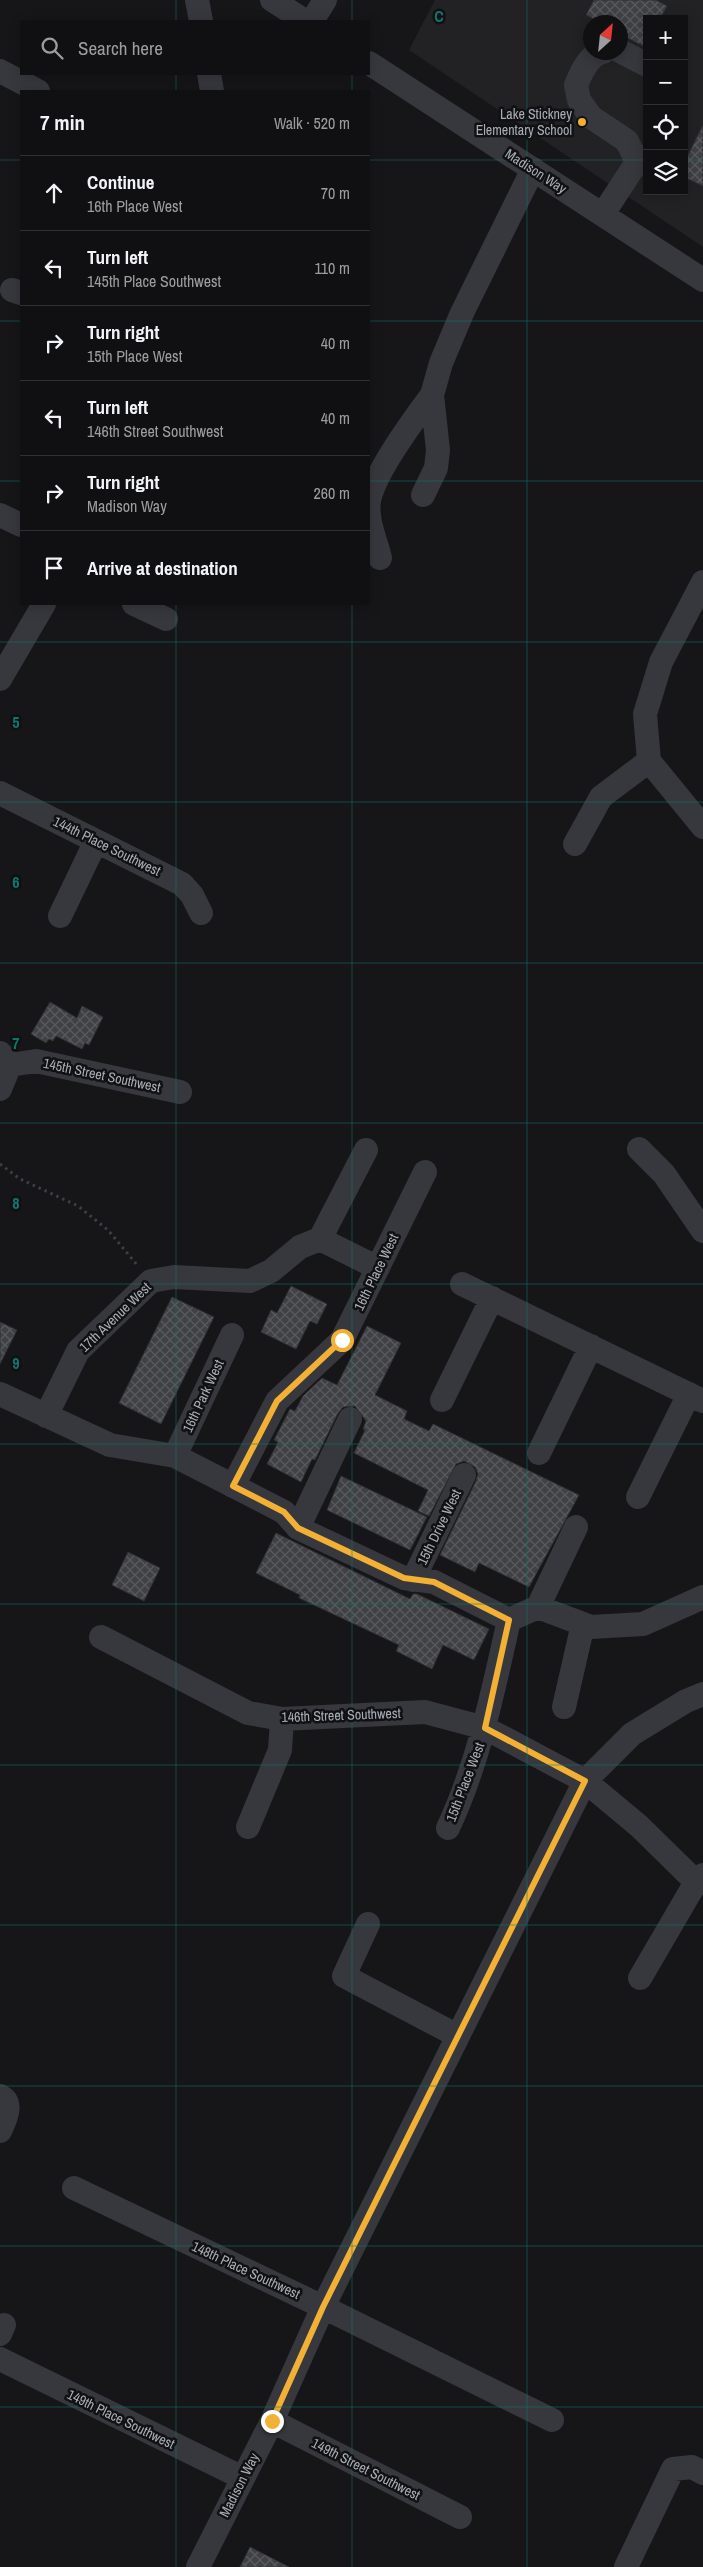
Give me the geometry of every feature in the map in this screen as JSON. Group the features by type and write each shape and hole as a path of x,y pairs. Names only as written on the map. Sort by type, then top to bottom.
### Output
{"street":[{"path":"197,0 201,20"},
{"path":"272,0 303,20"},
{"path":"313,20 325,0"},
{"path":"628,55 643,63"},
{"path":"591,60 585,66 576,85 579,100 591,117 627,141 642,159 603,214"},
{"name":"Madison Way","path":"370,64 703,280"},
{"path":"0,71 36,90"},
{"path":"209,75 212,90"},
{"path":"423,495 436,468 438,450 432,396 441,363 462,312 533,169"},
{"path":"370,498 379,477 407,428 432,396"},
{"path":"0,515 20,525"},
{"path":"370,518 380,558"},
{"path":"703,582 661,662 645,714 648,761 703,827"},
{"path":"0,679 43,605"},
{"path":"136,605 166,619"},
{"path":"575,844 601,797 648,761"},
{"name":"144th Place Southwest","path":"0,793 182,884 192,895 201,913"},
{"path":"60,916 96,841"},
{"path":"0,1089 5,1059"},
{"name":"145th Street Southwest","path":"5,1059 36,1061 180,1092"},
{"path":"639,1149 664,1174 703,1231"},
{"path":"366,1150 320,1239 378,1268"},
{"name":"16th Place West","path":"233,1486 277,1401 342,1340 425,1172"},
{"name":"17th Avenue West","path":"46,1416 78,1351 151,1281 174,1277 250,1281 270,1271 300,1247 320,1239"},
{"path":"462,1284 696,1398 638,1497"},
{"path":"442,1400 492,1298"},
{"name":"16th Park West","path":"175,1456 232,1336"},
{"path":"539,1453 591,1346"},
{"path":"0,1394 110,1445 175,1456 284,1512 298,1528 404,1578 434,1582 509,1620 538,1607 576,1527"},
{"path":"298,1528 350,1419"},
{"name":"15th Drive West","path":"413,1580 464,1475"},
{"path":"538,1607 587,1626 644,1624 703,1597"},
{"name":"15th Place West","path":"448,1828 463,1797 485,1728 509,1620"},
{"path":"564,1707 587,1626"},
{"name":"146th Street Southwest","path":"101,1637 248,1713 282,1719 425,1712 485,1728 585,1781 640,1826 697,1890"},
{"name":"Madison Way","path":"198,2567 272,2421 323,2307 585,1781 632,1734 686,1701 703,1694"},
{"path":"248,1826 280,1750 282,1719"},
{"path":"640,1978 697,1890"},
{"path":"368,1924 344,1976 458,2036"},
{"path":"0,2131 6,2118 4,2101"},
{"name":"148th Place Southwest","path":"74,2188 323,2307 552,2420"},
{"name":"149th Place Southwest","path":"0,2360 243,2478"},
{"name":"149th Street Southwest","path":"272,2421 460,2517"},
{"path":"626,2567 673,2470 692,2467 703,2473"}],"path":[{"path":"0,1164 20,1180 38,1186 86,1212 108,1230 151,1281"}],"shaded area":[{"name":"Lake Stickney Elementary School","path":"435,0 703,0 703,247 409,50"}],"building":[{"path":"594,0 656,0 667,6 662,15 643,15 643,46 628,38 628,15 586,15"},
{"path":"703,125 703,186 688,179 688,155"},
{"path":"50,1002 77,1018 82,1006 103,1017 89,1045 85,1043 82,1049 56,1036 53,1041 49,1039 46,1043 31,1034"},
{"path":"291,1286 327,1304 317,1324 310,1321 296,1349 261,1332 271,1310 277,1313"},
{"path":"172,1297 214,1317 161,1424 119,1403"},
{"path":"0,1322 17,1330 0,1364"},
{"path":"367,1326 401,1343 375,1395 407,1411 404,1419 429,1431 433,1424 579,1495 529,1587 479,1563 475,1572 440,1555 476,1481 478,1474 475,1467 464,1461 456,1464 429,1516 418,1511 428,1490 354,1453 365,1430 363,1429 366,1421 355,1406 343,1407 338,1413 315,1460 312,1459 301,1482 267,1464 278,1442 274,1440 290,1409 295,1411 303,1396 322,1378 337,1385"},
{"path":"341,1476 427,1517 410,1550 327,1510"},
{"path":"276,1533 410,1599 413,1594 417,1594 489,1629 474,1660 443,1645 432,1669 396,1651 399,1645 299,1598 300,1595 256,1573"},
{"path":"128,1552 160,1568 144,1601 112,1585"},
{"path":"250,2547 289,2567 240,2567"}],"place":[{"name":"Lake Stickney Elementary School","path":"582,122"}],"route":[{"path":"272,2421 323,2307 585,1781 485,1728 509,1620 434,1582 404,1578 298,1528 284,1512 233,1486 277,1401 342,1340"}]}
